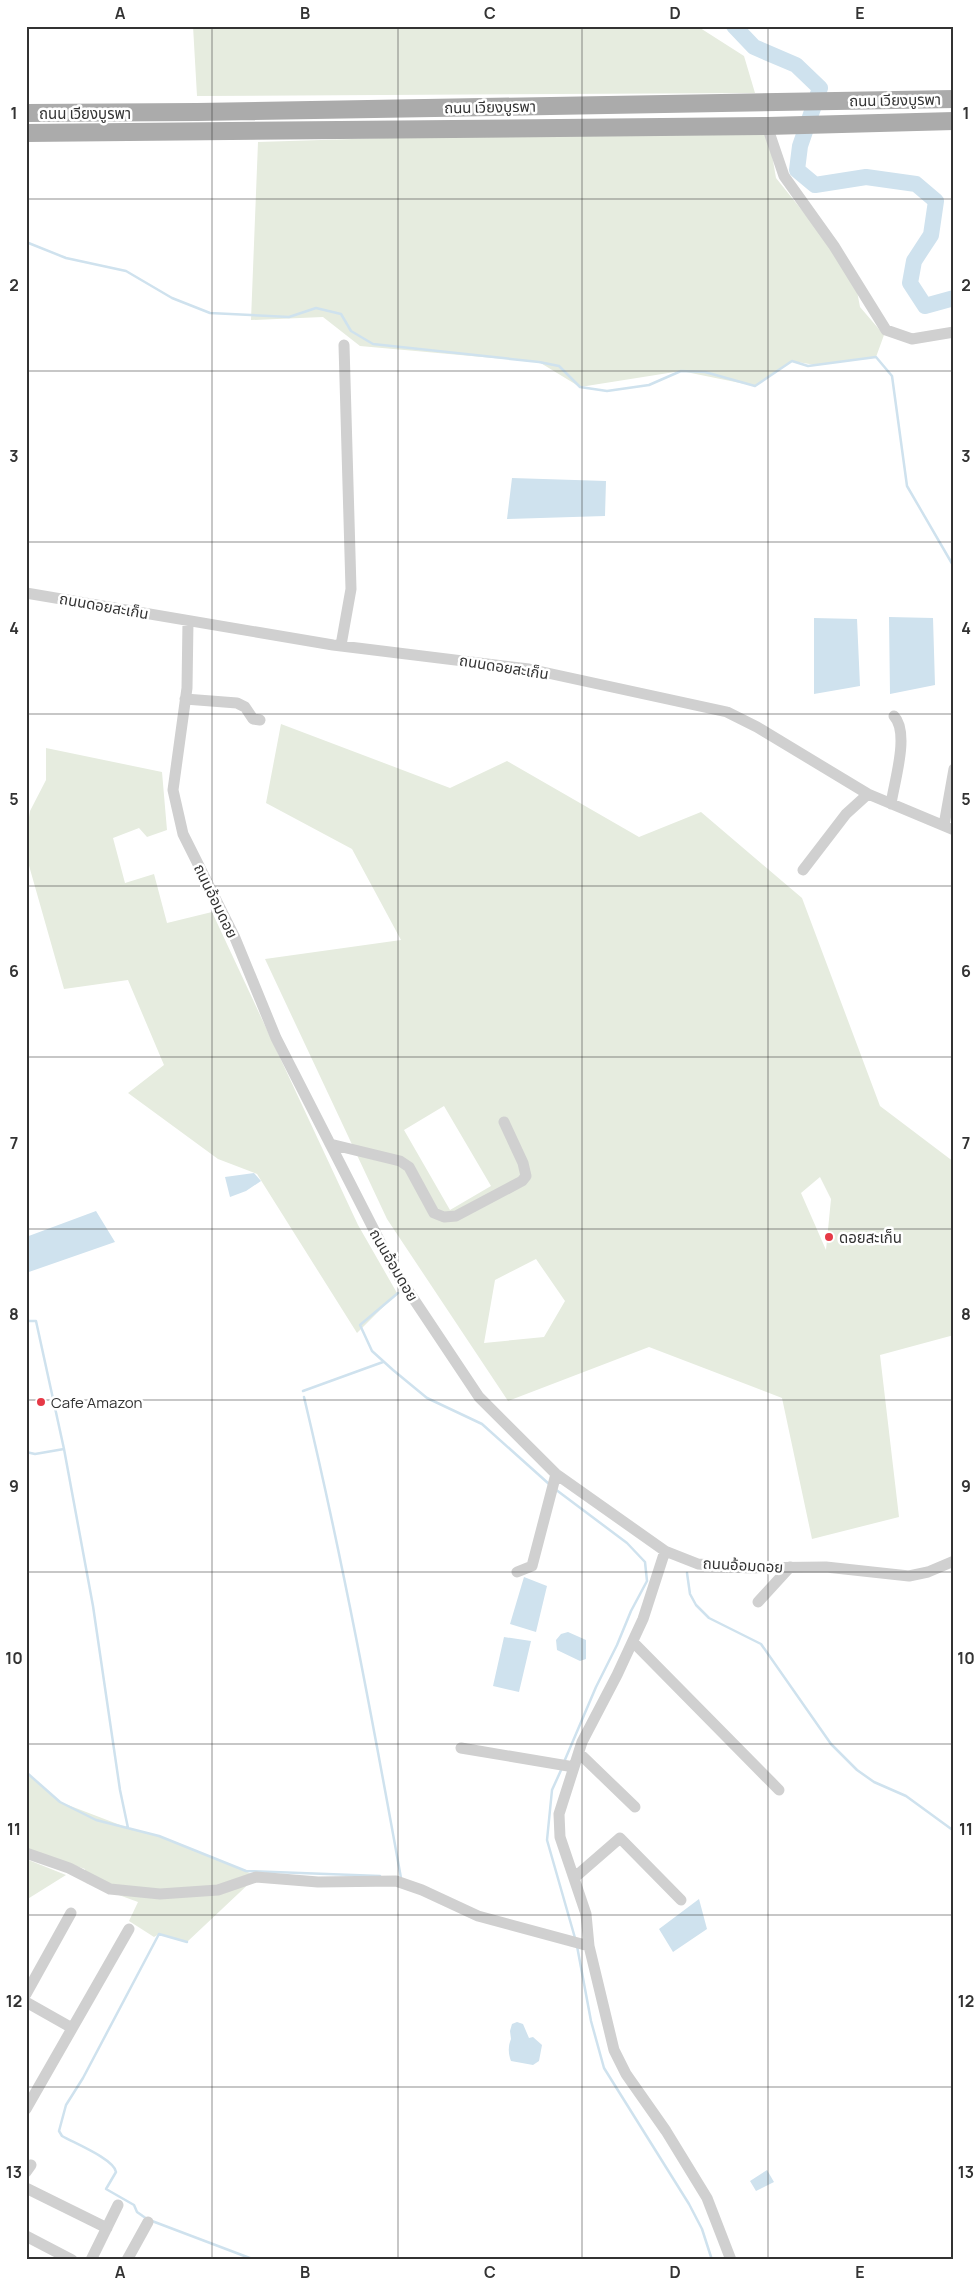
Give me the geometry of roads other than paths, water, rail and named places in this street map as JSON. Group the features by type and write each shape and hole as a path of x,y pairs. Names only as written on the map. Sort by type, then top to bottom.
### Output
{"main road":[{"name":"ถนน เวียงบูรพา","path":"26,113 206,112 954,99"},
{"path":"462,107 463,129"},
{"name":"ถนน เวียงบูรพา","path":"26,133 787,126 954,121"}],"street":[{"path":"767,126 784,176 834,246 886,330 912,339 954,332"},
{"path":"341,645 351,589 344,345"},
{"name":"ถนนดอยสะเก็น","path":"26,593 341,645 529,670 728,712 757,727 868,794 949,827"},
{"name":"ถนนอ้อมดอย","path":"188,621 185,699 173,790 183,834 235,938 276,1038 395,1272 474,1389 556,1474 665,1551 698,1564 750,1568 826,1566 909,1576 928,1572 954,1560"},
{"path":"185,699 237,703 245,707 253,719 260,720"},
{"path":"891,804 901,740 901,730 894,716"},
{"path":"949,827 954,769"},
{"path":"803,870 846,814 868,794"},
{"path":"330,1144 400,1161 409,1168 434,1213 444,1218 456,1216 522,1181 526,1176 524,1162 504,1122"},
{"path":"517,1572 532,1566 556,1474"},
{"path":"665,1551 643,1619 582,1742 559,1814 560,1836 586,1914 590,1946 614,2050 626,2074 666,2131 707,2198 731,2260"},
{"path":"758,1602 790,1567"},
{"path":"633,1642 779,1790"},
{"path":"461,1748 574,1767"},
{"path":"579,1753 635,1807"},
{"path":"574,1878 620,1838 681,1900"},
{"path":"26,1853 69,1868 110,1889 160,1894 218,1890 256,1877 318,1882 396,1881 422,1890 478,1916 590,1946"},
{"path":"26,1994 71,1913"},
{"path":"26,2109 130,1928"},
{"path":"26,2002 72,2028"},
{"path":"26,2188 107,2228"},
{"path":"91,2260 118,2205"},
{"path":"127,2260 148,2222"},
{"path":"26,2236 72,2260"}],"water":[{"path":"512,478 606,481 605,516 507,519"},
{"path":"889,617 933,618 935,685 890,694"},
{"path":"814,618 857,619 860,686 814,694"},
{"path":"254,1173 261,1181 246,1191 230,1197 225,1177"},
{"path":"96,1211 115,1242 26,1273 26,1237"},
{"path":"524,1577 547,1586 536,1632 510,1624"},
{"path":"568,1632 586,1640 586,1659 580,1661 557,1650 556,1640 561,1634"},
{"path":"504,1637 531,1641 519,1692 493,1686"},
{"path":"699,1899 707,1929 673,1952 659,1929"},
{"path":"517,2022 523,2024 529,2038 533,2037 542,2045 539,2061 533,2065 511,2061 509,2055 510,2031 512,2024"},
{"path":"767,2170 774,2182 756,2191 750,2181"}],"waterway":[{"path":"734,26 754,47 796,65 820,88 800,146 797,170 815,185 866,177 916,184 936,201 931,235 914,261 910,283 925,306 954,298"},
{"path":"26,242 66,258 126,271 172,298 210,313 289,317 316,308 341,314 351,331 373,344 539,362 559,366 580,387 607,391 649,385 681,371 705,372 755,386 792,361 808,366 876,357 892,376 907,486 954,567"},
{"path":"398,1293 360,1325 372,1351 427,1398 482,1424 549,1484"},
{"path":"26,1321 36,1321 64,1449"},
{"path":"303,1391 383,1362"},
{"path":"304,1397 356,1637 401,1878"},
{"path":"26,1452 35,1454 64,1449 93,1606 120,1790 128,1828"},
{"path":"555,1489 627,1543 645,1562 647,1581 596,1687 564,1762"},
{"path":"687,1573 690,1594 696,1605 709,1618 761,1644 831,1744 857,1770 874,1782 906,1796 954,1831"},
{"path":"562,1768 552,1790 547,1840 575,1938"},
{"path":"26,1772 60,1802 96,1820 159,1836 246,1871 380,1876"},
{"path":"147,2219 137,2212 134,2205 106,2189 116,2172 114,2167 93,2152 62,2136 59,2131 66,2105 83,2078 159,1934 187,1942"},
{"path":"577,1946 591,2021 604,2068 689,2204 702,2229 712,2260"},
{"path":"152,2221 255,2260"}],"place":[{"name":"ดอยสะเก็น","path":"829,1237"},
{"name":"Cafe Amazon","path":"41,1402"}]}
